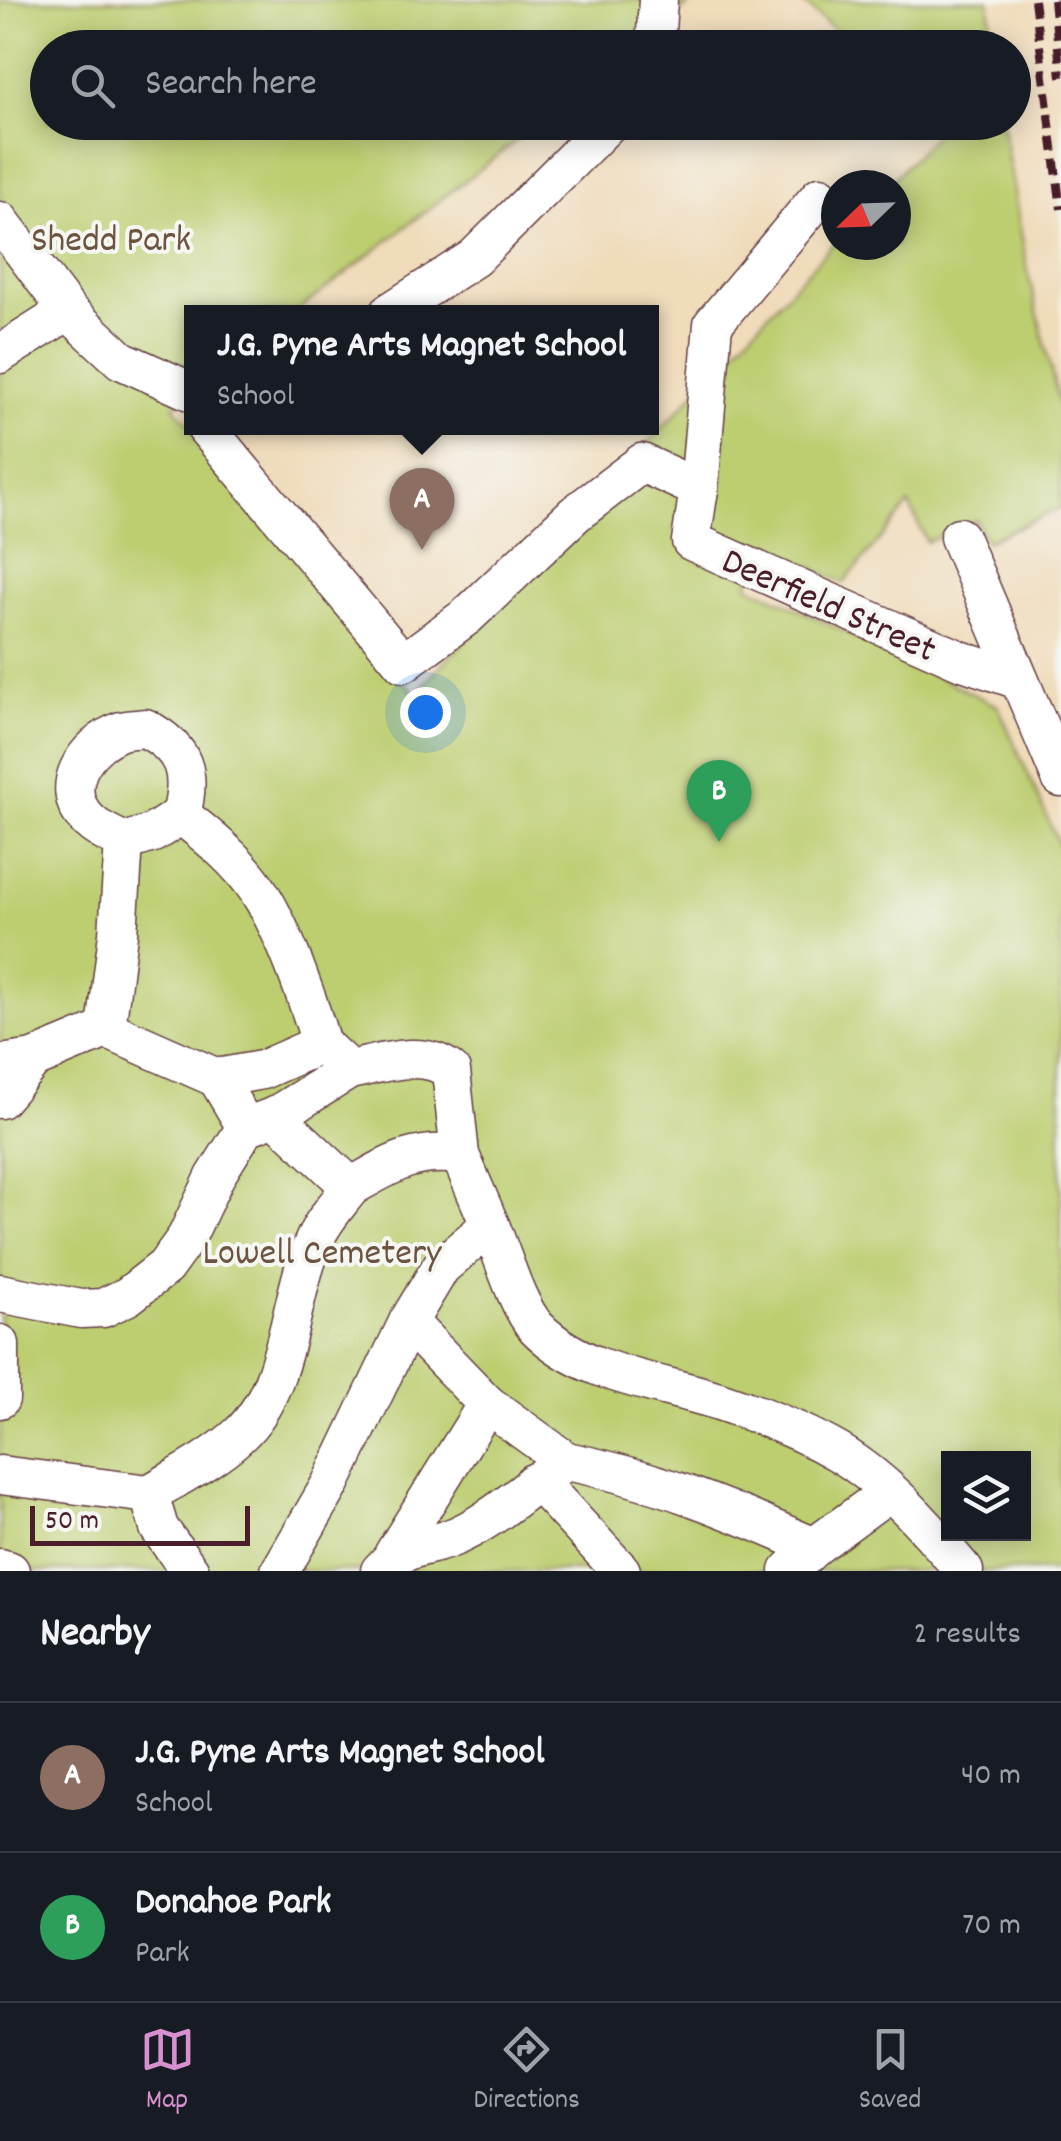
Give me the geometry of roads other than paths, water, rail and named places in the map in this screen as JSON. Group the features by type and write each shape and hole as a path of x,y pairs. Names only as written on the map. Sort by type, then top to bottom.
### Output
{"street":[{"path":"656,30 658,0"},
{"path":"401,305 474,258 592,140"},
{"path":"212,435 403,663 467,616 574,514 642,463 699,490 712,324 820,196"},
{"path":"0,220 68,311 121,360 184,392"},
{"path":"0,354 68,311"},
{"name":"Deerfield Street","path":"699,490 690,541 960,660 1019,680"},
{"name":"Deerfield Street","path":"959,537 1061,778"},
{"path":"145,728 164,738 177,752 188,788 181,815 153,834 124,842 90,824 74,801 75,776 86,753 122,731 145,728"},
{"path":"181,815 206,835 259,891 308,1000 321,1044 349,1070"},
{"path":"106,1030 124,842"},
{"path":"0,1099 17,1061 106,1030 217,1078 260,1122 351,1187"},
{"path":"217,1078 262,1070 321,1044"},
{"path":"0,1293 82,1309 103,1308 128,1296 165,1267 186,1238 215,1177 260,1122 349,1070 408,1059 440,1062 450,1070 460,1155 536,1326 585,1359 662,1387 717,1400 838,1452 932,1532 964,1571"},
{"path":"1,1473 149,1494 239,1435 256,1415 274,1377 315,1238 351,1187 403,1157 432,1151 460,1155"},
{"path":"280,1571 330,1485 408,1322 441,1267 490,1225"},
{"path":"408,1322 487,1404 566,1461 612,1470 742,1514 802,1559 889,1492"},
{"path":"0,1344 0,1399"},
{"path":"387,1563 487,1404"},
{"path":"387,1563 495,1517 533,1483 566,1461"},
{"path":"533,1483 549,1494 621,1571"},
{"path":"149,1494 159,1528 190,1571"},
{"path":"0,1568 10,1571"}],"railway":[{"path":"1034,0 1061,209"},
{"path":"1053,0 1061,77"}],"place":[{"name":"J.G. Pyne Arts Magnet School","path":"422,550"},
{"name":"Donahoe Park","path":"719,842"}],"park label":[{"name":"Shedd Park","path":"111,237"},
{"name":"Lowell Cemetery","path":"322,1250"}]}
